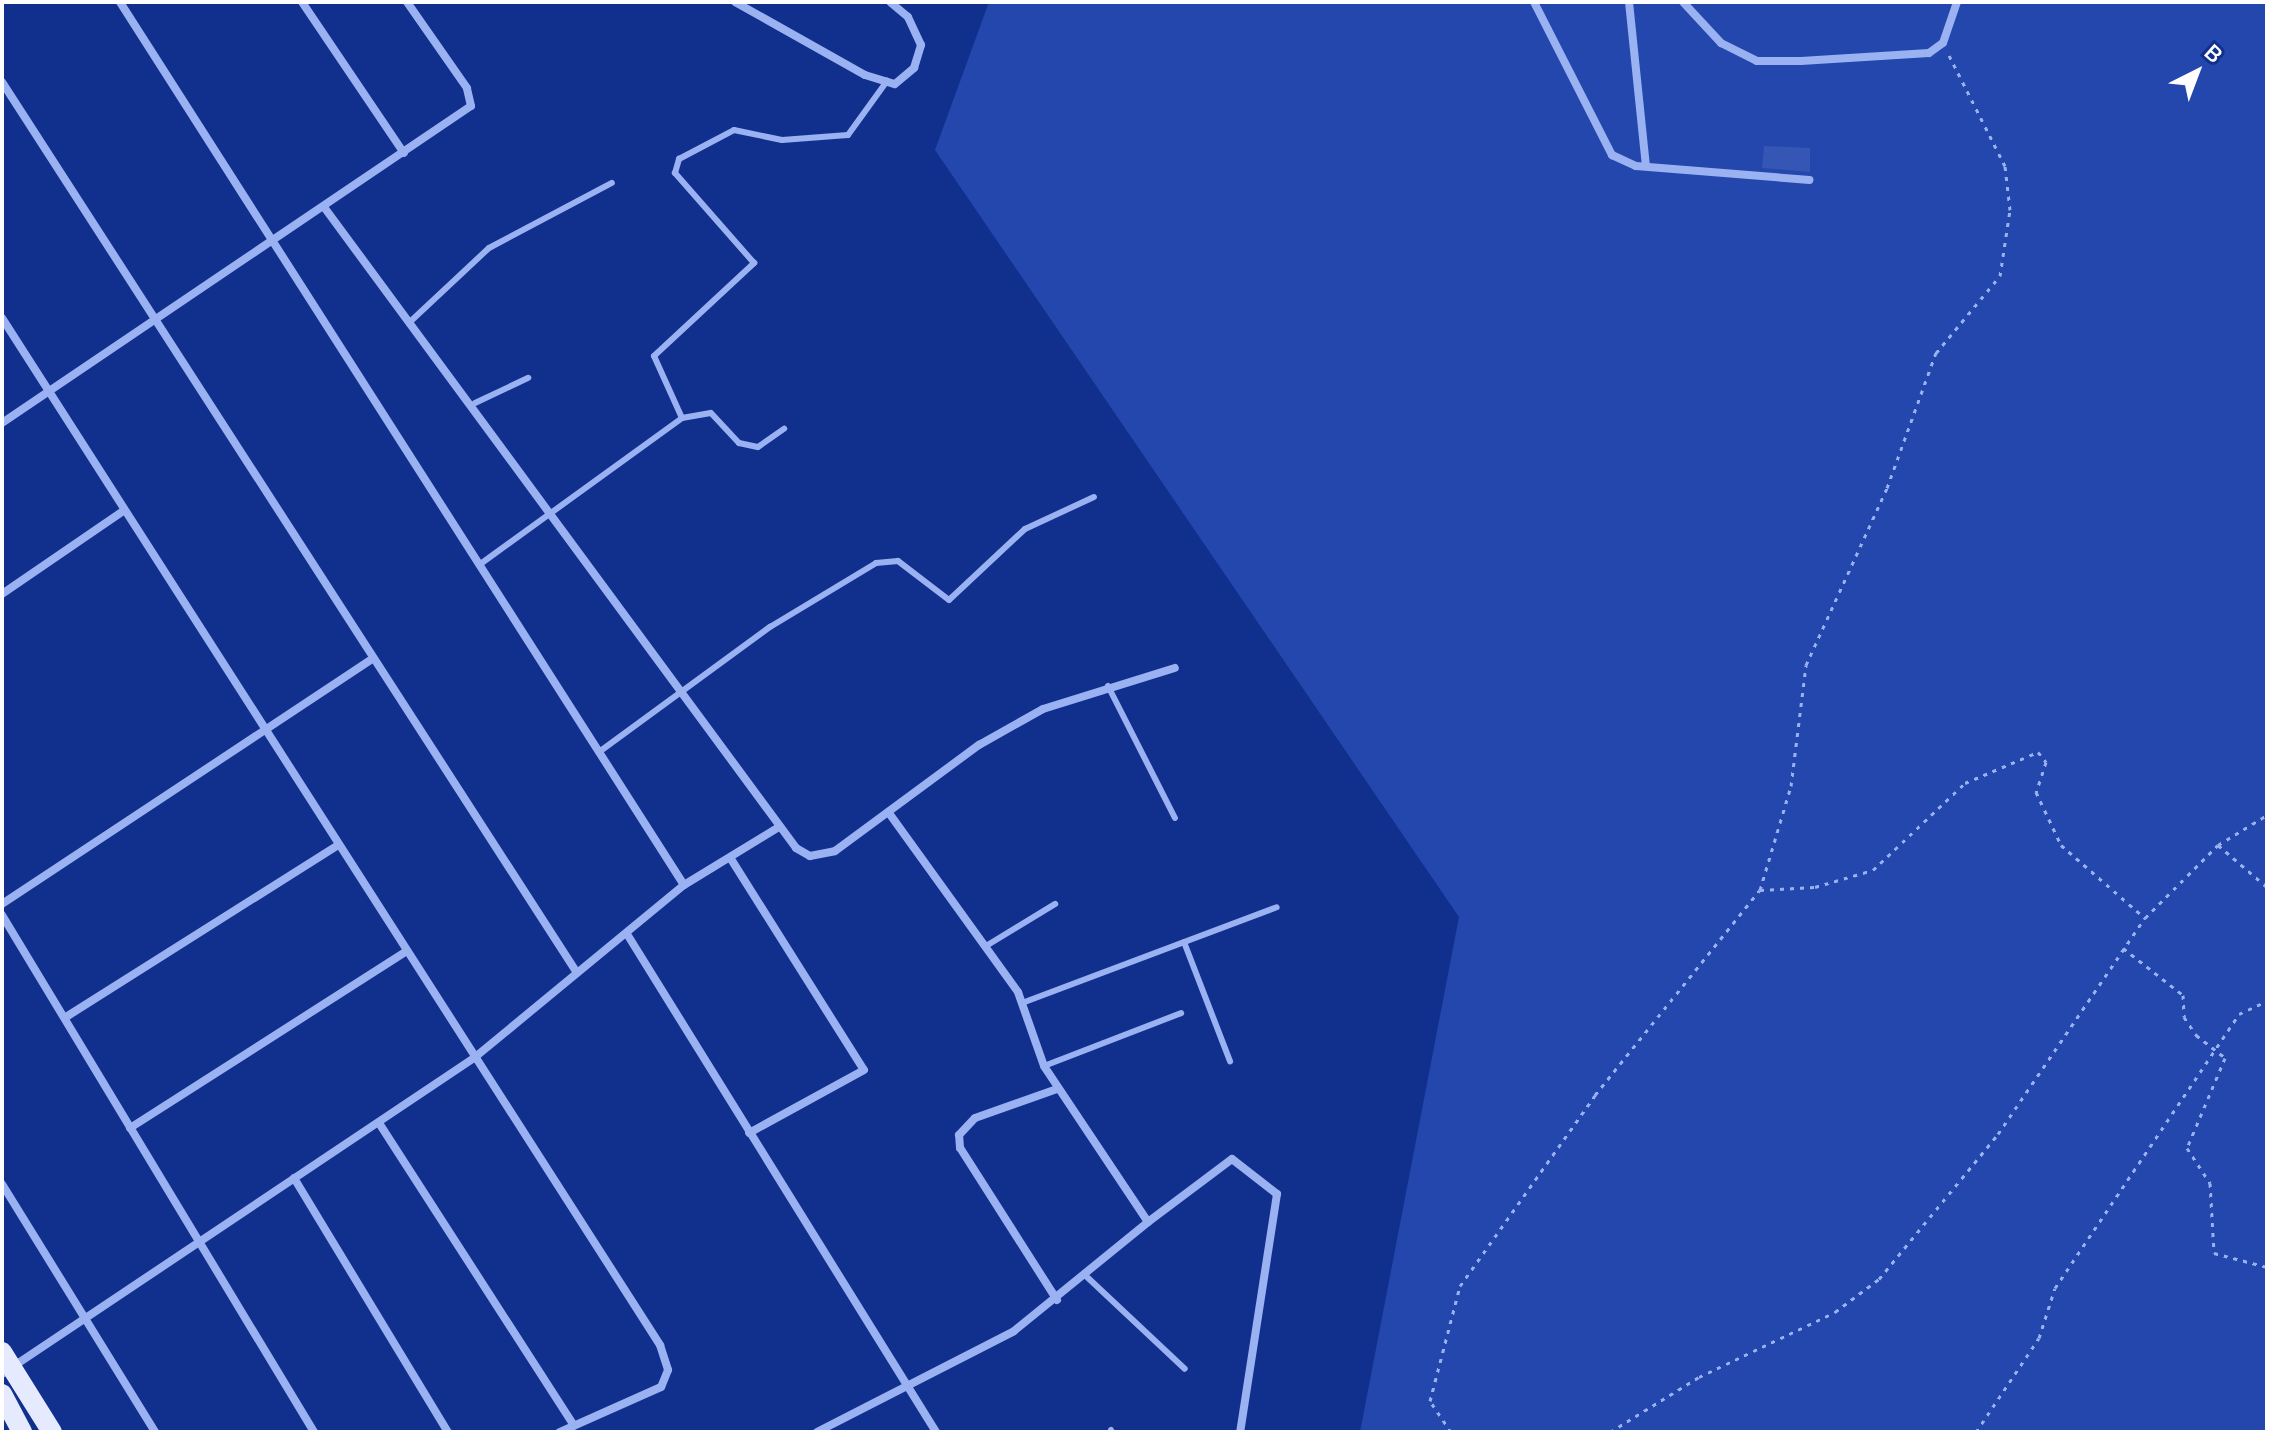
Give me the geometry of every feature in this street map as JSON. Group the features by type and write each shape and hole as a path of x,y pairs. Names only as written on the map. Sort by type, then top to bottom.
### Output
{"main road":[{"path":"8,1363 52,1432"},
{"path":"2,1394 14,1429"}],"street":[{"path":"120,2 684,885"},
{"path":"302,2 404,153"},
{"path":"2,423 273,244 471,106 467,88 407,2"},
{"path":"735,2 895,84 914,68 921,45 908,17 890,2"},
{"path":"1534,2 1612,155 1646,166 1809,180"},
{"path":"1629,2 1646,166"},
{"path":"1683,2 1721,43 1757,61 1894,59 1943,43 1957,2"},
{"path":"2,82 577,973"},
{"path":"324,207 554,510 779,827 810,856 835,851 979,745 1043,709 1108,686 1175,668"},
{"path":"2,318 265,728 336,846 660,1345 668,1370 661,1387 560,1432"},
{"path":"2,594 123,511"},
{"path":"2,904 372,659"},
{"path":"888,812 986,946 1022,1003 1044,1066 1057,1089 1148,1222"},
{"path":"8,1363 86,1321 474,1058 684,885 779,827"},
{"path":"66,1017 336,846"},
{"path":"731,859 864,1070 749,1133"},
{"path":"2,915 314,1432"},
{"path":"627,934 906,1391 936,1432"},
{"path":"130,1128 405,952"},
{"path":"1057,1089 975,1118 959,1135 960,1148 1057,1300"},
{"path":"379,1123 574,1426"},
{"path":"817,1432 906,1391 1057,1300 1148,1222 1232,1159 1277,1194 1240,1432"},
{"path":"294,1178 448,1432"},
{"path":"2,1184 155,1432"}],"lane":[{"path":"682,418 654,356 754,263 675,173 679,159 749,127 782,140 848,135 887,81"},
{"path":"412,320 489,248 612,183"},
{"path":"475,403 528,378"},
{"path":"479,565 682,418 711,413 739,443 758,447 784,429"},
{"path":"599,752 683,691 876,563 898,561 949,600 1025,529 1094,497"},
{"path":"1108,686 1175,818"},
{"path":"986,946 1055,904"},
{"path":"1022,1003 1277,907"},
{"path":"1184,942 1230,1061"},
{"path":"1044,1066 1181,1013"},
{"path":"1087,1277 1185,1369"}],"path":[{"path":"1451,1432 1430,1401 1432,1371 1471,1266 1595,1095 1760,890 1791,786 1806,665 1887,488 1936,353 2000,276 2007,252 2005,166 1943,43"},
{"path":"1760,890 1815,887 1873,870 1965,783 2038,752 2046,762 2036,792 2061,845 2145,918"},
{"path":"1610,1432 1699,1377 1835,1312 1879,1279 1998,1134 2145,918 2218,845 2267,815"},
{"path":"2218,845 2267,887"},
{"path":"2123,948 2183,995 2184,1017 2225,1058 2215,1090 2187,1148 2210,1183 2214,1253 2267,1267"},
{"path":"1976,1432 2039,1338 2055,1288 2219,1050 2239,1014 2267,1001"}],"shaded area":[{"path":"989,2 2267,2 2267,1432 1360,1432 1459,917 935,150"}],"building":[{"path":"1764,146 1810,148 1810,172 1762,168"}]}
